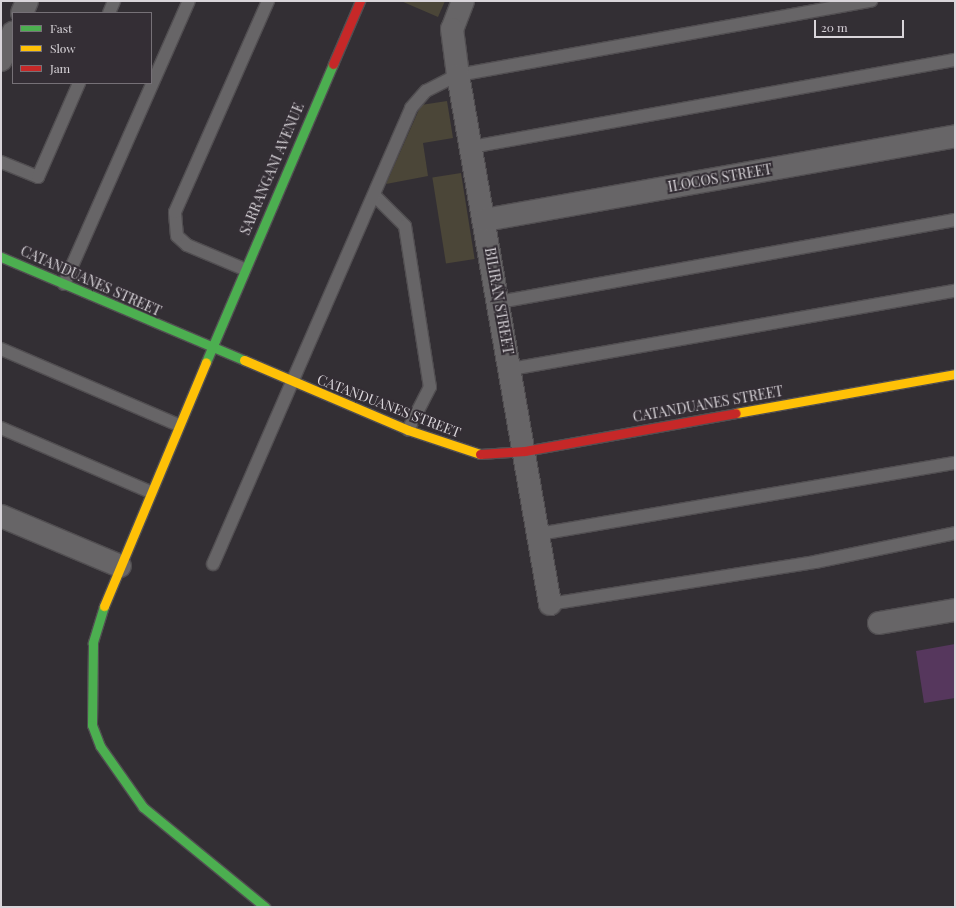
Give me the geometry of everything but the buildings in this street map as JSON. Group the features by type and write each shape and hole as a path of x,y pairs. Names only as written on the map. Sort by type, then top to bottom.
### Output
{"street":[{"path":"22,12 27,1"},
{"name":"SARRANGANI AVENUE","path":"265,907 143,807 100,746 92,725 93,643 98,615 120,566 210,348 360,1"},
{"name":"BILIRAN STREET","path":"463,1 452,29 458,75 511,369 550,604"},
{"path":"1,60 12,35"},
{"name":"ILOCOS STREET","path":"484,220 955,136"},
{"name":"CATANDUANES STREET","path":"1,257 210,348 408,430 478,454 525,450 955,374"},
{"path":"1,516 120,566"},
{"path":"879,622 955,610"}],"lane":[{"path":"108,12 114,1"},
{"path":"64,284 189,1"},
{"path":"244,269 187,245 176,236 175,212 268,1"},
{"path":"213,564 411,108 426,91 458,75 871,1"},
{"path":"471,147 955,60"},
{"path":"1,162 38,177 78,84"},
{"path":"374,195 405,226 430,387 408,430"},
{"path":"499,302 955,220"},
{"path":"511,369 955,291"},
{"path":"1,349 178,425"},
{"path":"1,428 150,492"},
{"path":"539,534 955,464"},
{"path":"550,604 815,562 955,533"}],"shaded area":[{"path":"955,644 955,698 924,703 916,651"}],"traffic: fast":[{"path":"206,362 333,64"},
{"path":"1,257 244,360"},
{"path":"104,606 93,643 92,725 100,746 143,807 265,907"}],"traffic: slow":[{"path":"244,360 408,430 480,454"},
{"path":"104,606 206,362"},
{"path":"736,413 955,374"}],"traffic: jam":[{"path":"333,64 360,1"},
{"path":"480,454 525,451 736,413"}]}
